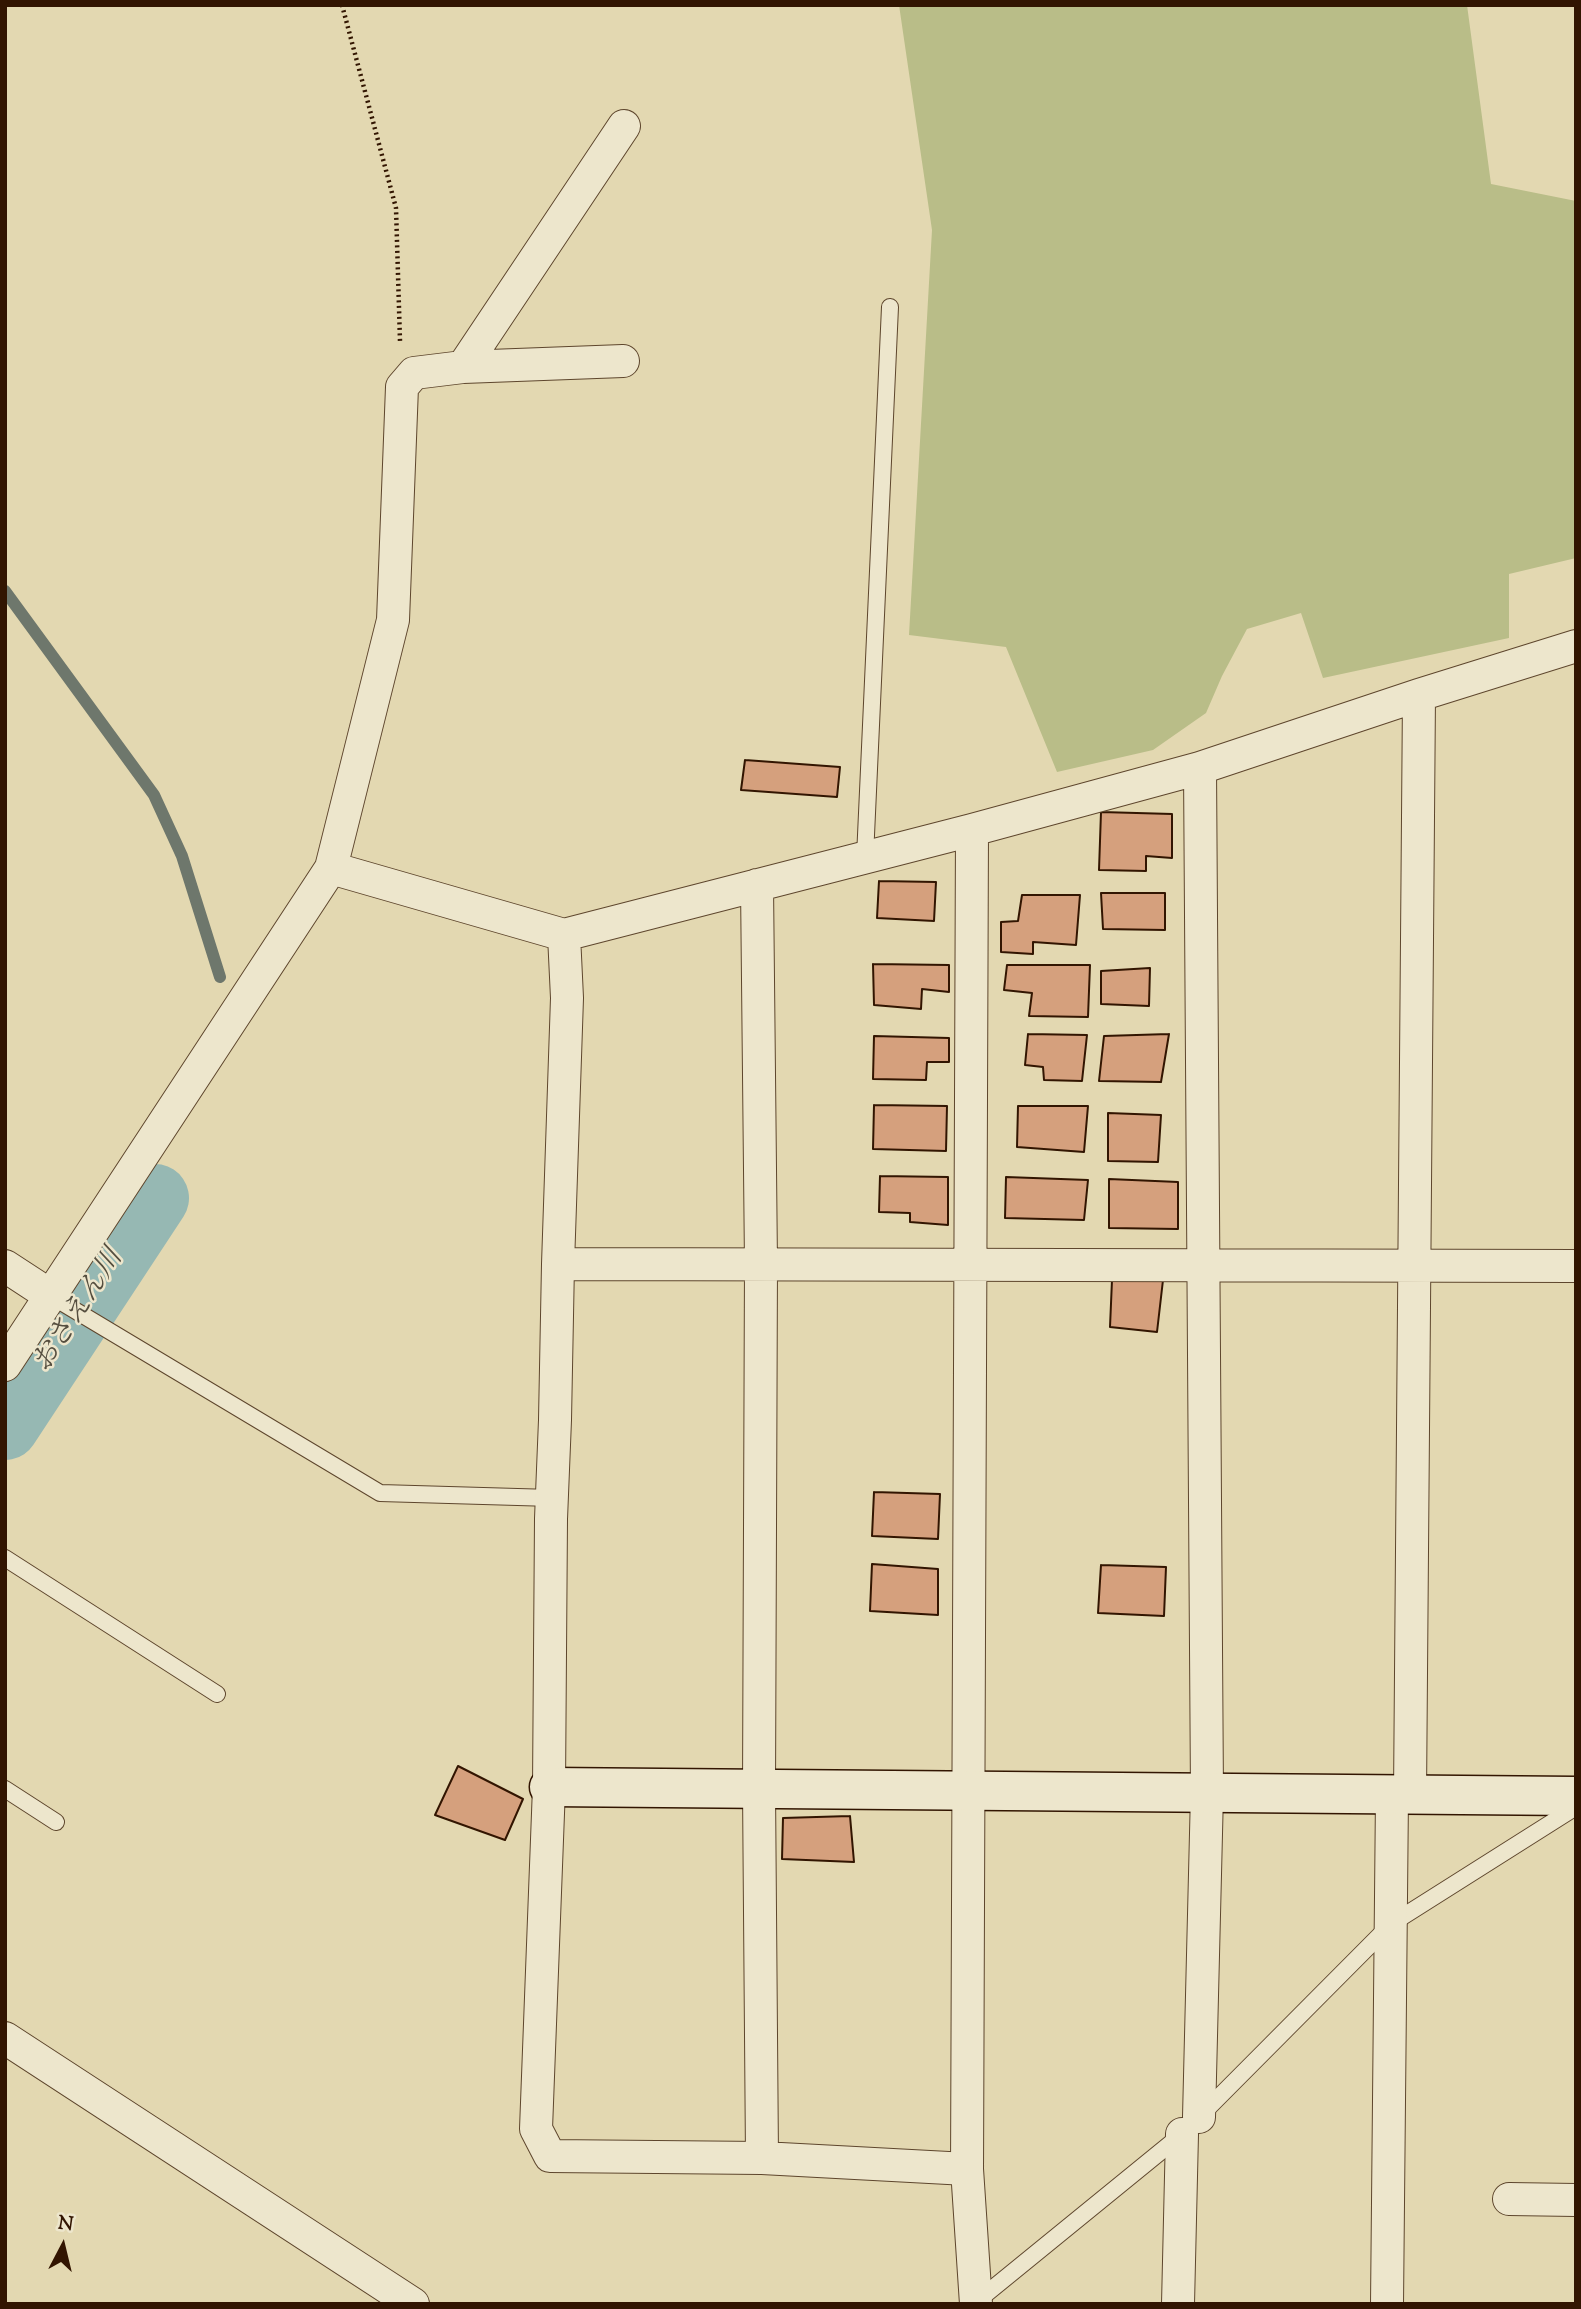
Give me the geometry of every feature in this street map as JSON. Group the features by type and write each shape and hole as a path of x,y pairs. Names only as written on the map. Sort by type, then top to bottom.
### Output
{"street":[{"path":"463,367 624,126"},
{"path":"5,1365 331,868 393,620 402,387 414,373 463,367 623,361"},
{"path":"331,868 564,935 1200,768 1576,646"},
{"path":"1387,2304 1391,1924 1401,1795 1414,1266 1419,695"},
{"path":"1178,2304 1207,1793 1200,768"},
{"path":"972,830 967,2169 975,2303"},
{"path":"757,885 761,1264 759,1789 762,2158"},
{"path":"564,935 567,998 552,1498 549,1787 536,2129 550,2156 762,2158 967,2169"},
{"path":"558,1264 1576,1266"},
{"path":"5,1266 51,1296"},
{"path":"549,1787 1576,1796"},
{"path":"5,2038 413,2304"},
{"path":"1509,2199 1576,2200"}],"lane":[{"path":"864,857 890,307"},
{"path":"51,1296 380,1493 552,1498"},
{"path":"5,1558 217,1694"},
{"path":"5,1789 56,1822"},
{"path":"975,2303 1190,2125 1391,1924 1576,1807"}],"path":[{"path":"342,5 396,208 402,387"}],"green space":[{"path":"899,5 1467,5 1491,184 1576,201 1576,558 1509,574 1509,638 1323,678 1301,613 1247,629 1206,713 1153,750 1057,772 1006,647 909,635 932,230"}],"building":[{"path":"745,760 840,767 837,797 741,790"},
{"path":"1101,812 1172,814 1172,858 1146,856 1146,871 1099,870"},
{"path":"879,881 936,882 934,921 877,918"},
{"path":"1101,893 1165,893 1165,930 1103,929"},
{"path":"1022,895 1080,895 1076,945 1033,942 1033,954 1001,952 1001,922 1018,921"},
{"path":"873,964 949,965 949,992 922,989 921,1009 874,1005"},
{"path":"1007,965 1090,965 1088,1017 1029,1016 1032,993 1004,990"},
{"path":"1150,968 1149,1006 1101,1004 1101,971"},
{"path":"1028,1034 1087,1035 1082,1081 1044,1080 1043,1067 1025,1065"},
{"path":"1169,1034 1161,1082 1099,1081 1104,1036"},
{"path":"874,1036 949,1038 949,1062 927,1062 926,1080 873,1079"},
{"path":"874,1105 947,1106 946,1151 873,1149"},
{"path":"1018,1106 1088,1106 1084,1152 1017,1147"},
{"path":"1108,1113 1161,1115 1158,1162 1108,1161"},
{"path":"880,1176 948,1177 948,1225 910,1222 910,1213 879,1212"},
{"path":"1006,1177 1088,1180 1084,1220 1005,1218"},
{"path":"1109,1179 1178,1182 1178,1229 1109,1228"},
{"path":"1112,1280 1163,1280 1157,1332 1110,1327"},
{"path":"874,1492 940,1494 938,1539 872,1536"},
{"path":"872,1564 938,1569 938,1615 870,1611"},
{"path":"1101,1565 1166,1567 1164,1616 1098,1613"},
{"path":"458,1766 523,1799 505,1840 435,1815"},
{"path":"850,1816 854,1862 782,1859 783,1818"}],"waterway":[{"path":"5,591 154,795 182,856 220,977"},
{"name":"おさえん川","path":"5,1426 155,1198"}]}
